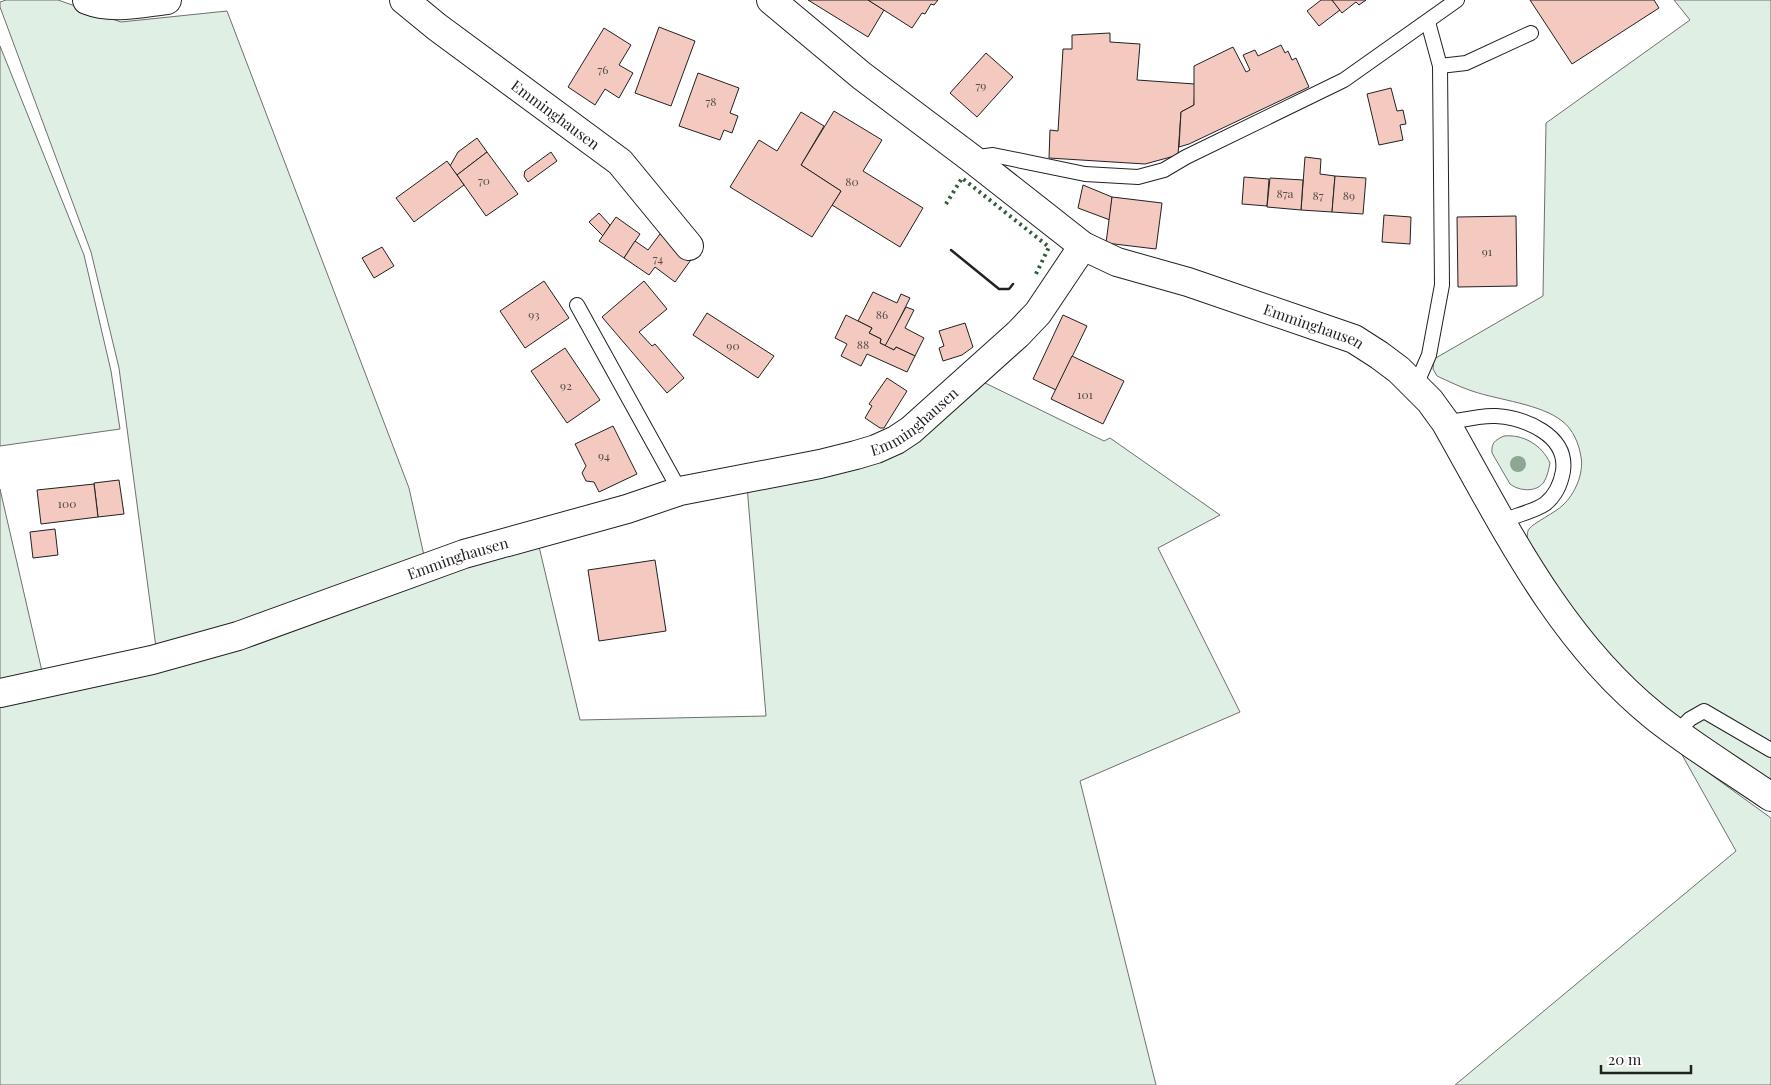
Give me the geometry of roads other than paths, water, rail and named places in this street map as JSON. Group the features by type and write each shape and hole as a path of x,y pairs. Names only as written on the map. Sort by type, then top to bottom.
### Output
{"street":[{"path":"87,0 119,6 167,0"},
{"name":"Emminghausen","path":"404,0 437,28 620,162 689,246"},
{"name":"Emminghausen","path":"771,0 862,76 971,158 1082,246 1117,262 1188,282 1354,339 1379,354 1407,378 1446,423 1544,593 1591,654 1627,692 1652,714 1676,733 1771,797"},
{"name":"Emminghausen","path":"0,693 152,660 238,636 464,554 627,509 680,491 820,464 876,449 896,440 933,412 1018,334 1038,313 1082,246"}],"lane":[{"path":"971,158 993,155 1085,174 1114,177 1138,177 1164,170 1344,80 1458,0"},
{"path":"1407,378 1429,355 1442,286 1440,66 1428,22"},
{"path":"1440,66 1466,63 1531,33"},
{"path":"577,305 680,491"},
{"path":"1446,423 1480,416 1497,416 1542,429 1555,440 1561,455 1563,468 1561,481 1553,496 1544,504 1502,521"},
{"path":"1676,733 1690,719 1704,711 1771,750"}]}
